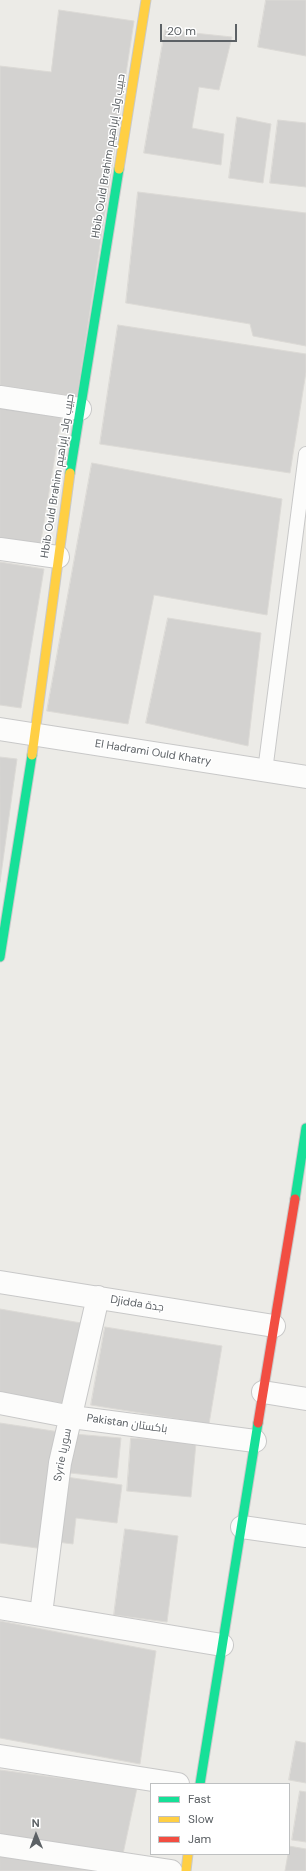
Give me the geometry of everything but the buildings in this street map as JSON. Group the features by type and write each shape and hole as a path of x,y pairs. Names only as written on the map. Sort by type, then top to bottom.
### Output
{"street":[{"name":"Hbib Ould Brahim حبيب ولد إبراهيم","path":"0,957 35,734 58,557 80,409 146,0"},
{"path":"0,397 80,409"},
{"path":"0,549 58,557"},
{"name":"El Hadrami Ould Khatry","path":"0,729 306,777"},
{"path":"200,1783 306,1128"},
{"name":"Djidda جدة","path":"0,1282 274,1326"},
{"name":"Syrie سوريا","path":"41,1614 60,1463 72,1416 98,1297"},
{"path":"263,1392 306,1398"},
{"name":"Pakistan باكستان","path":"0,1403 72,1416 255,1441"},
{"path":"242,1527 306,1536"},
{"path":"0,1608 222,1645"},
{"path":"0,1756 172,1783"},
{"path":"0,1845 171,1871"},
{"path":"186,1871 188,1855"}],"lane":[{"path":"265,771 306,454"}],"traffic: fast":[{"path":"70,473 119,169"},
{"path":"0,957 32,755"},
{"path":"295,1199 306,1128"},
{"path":"200,1783 258,1423"}],"traffic: slow":[{"path":"119,169 146,0"},
{"path":"32,755 70,473"},
{"path":"186,1871 188,1855"}],"traffic: jam":[{"path":"258,1423 295,1199"}]}
